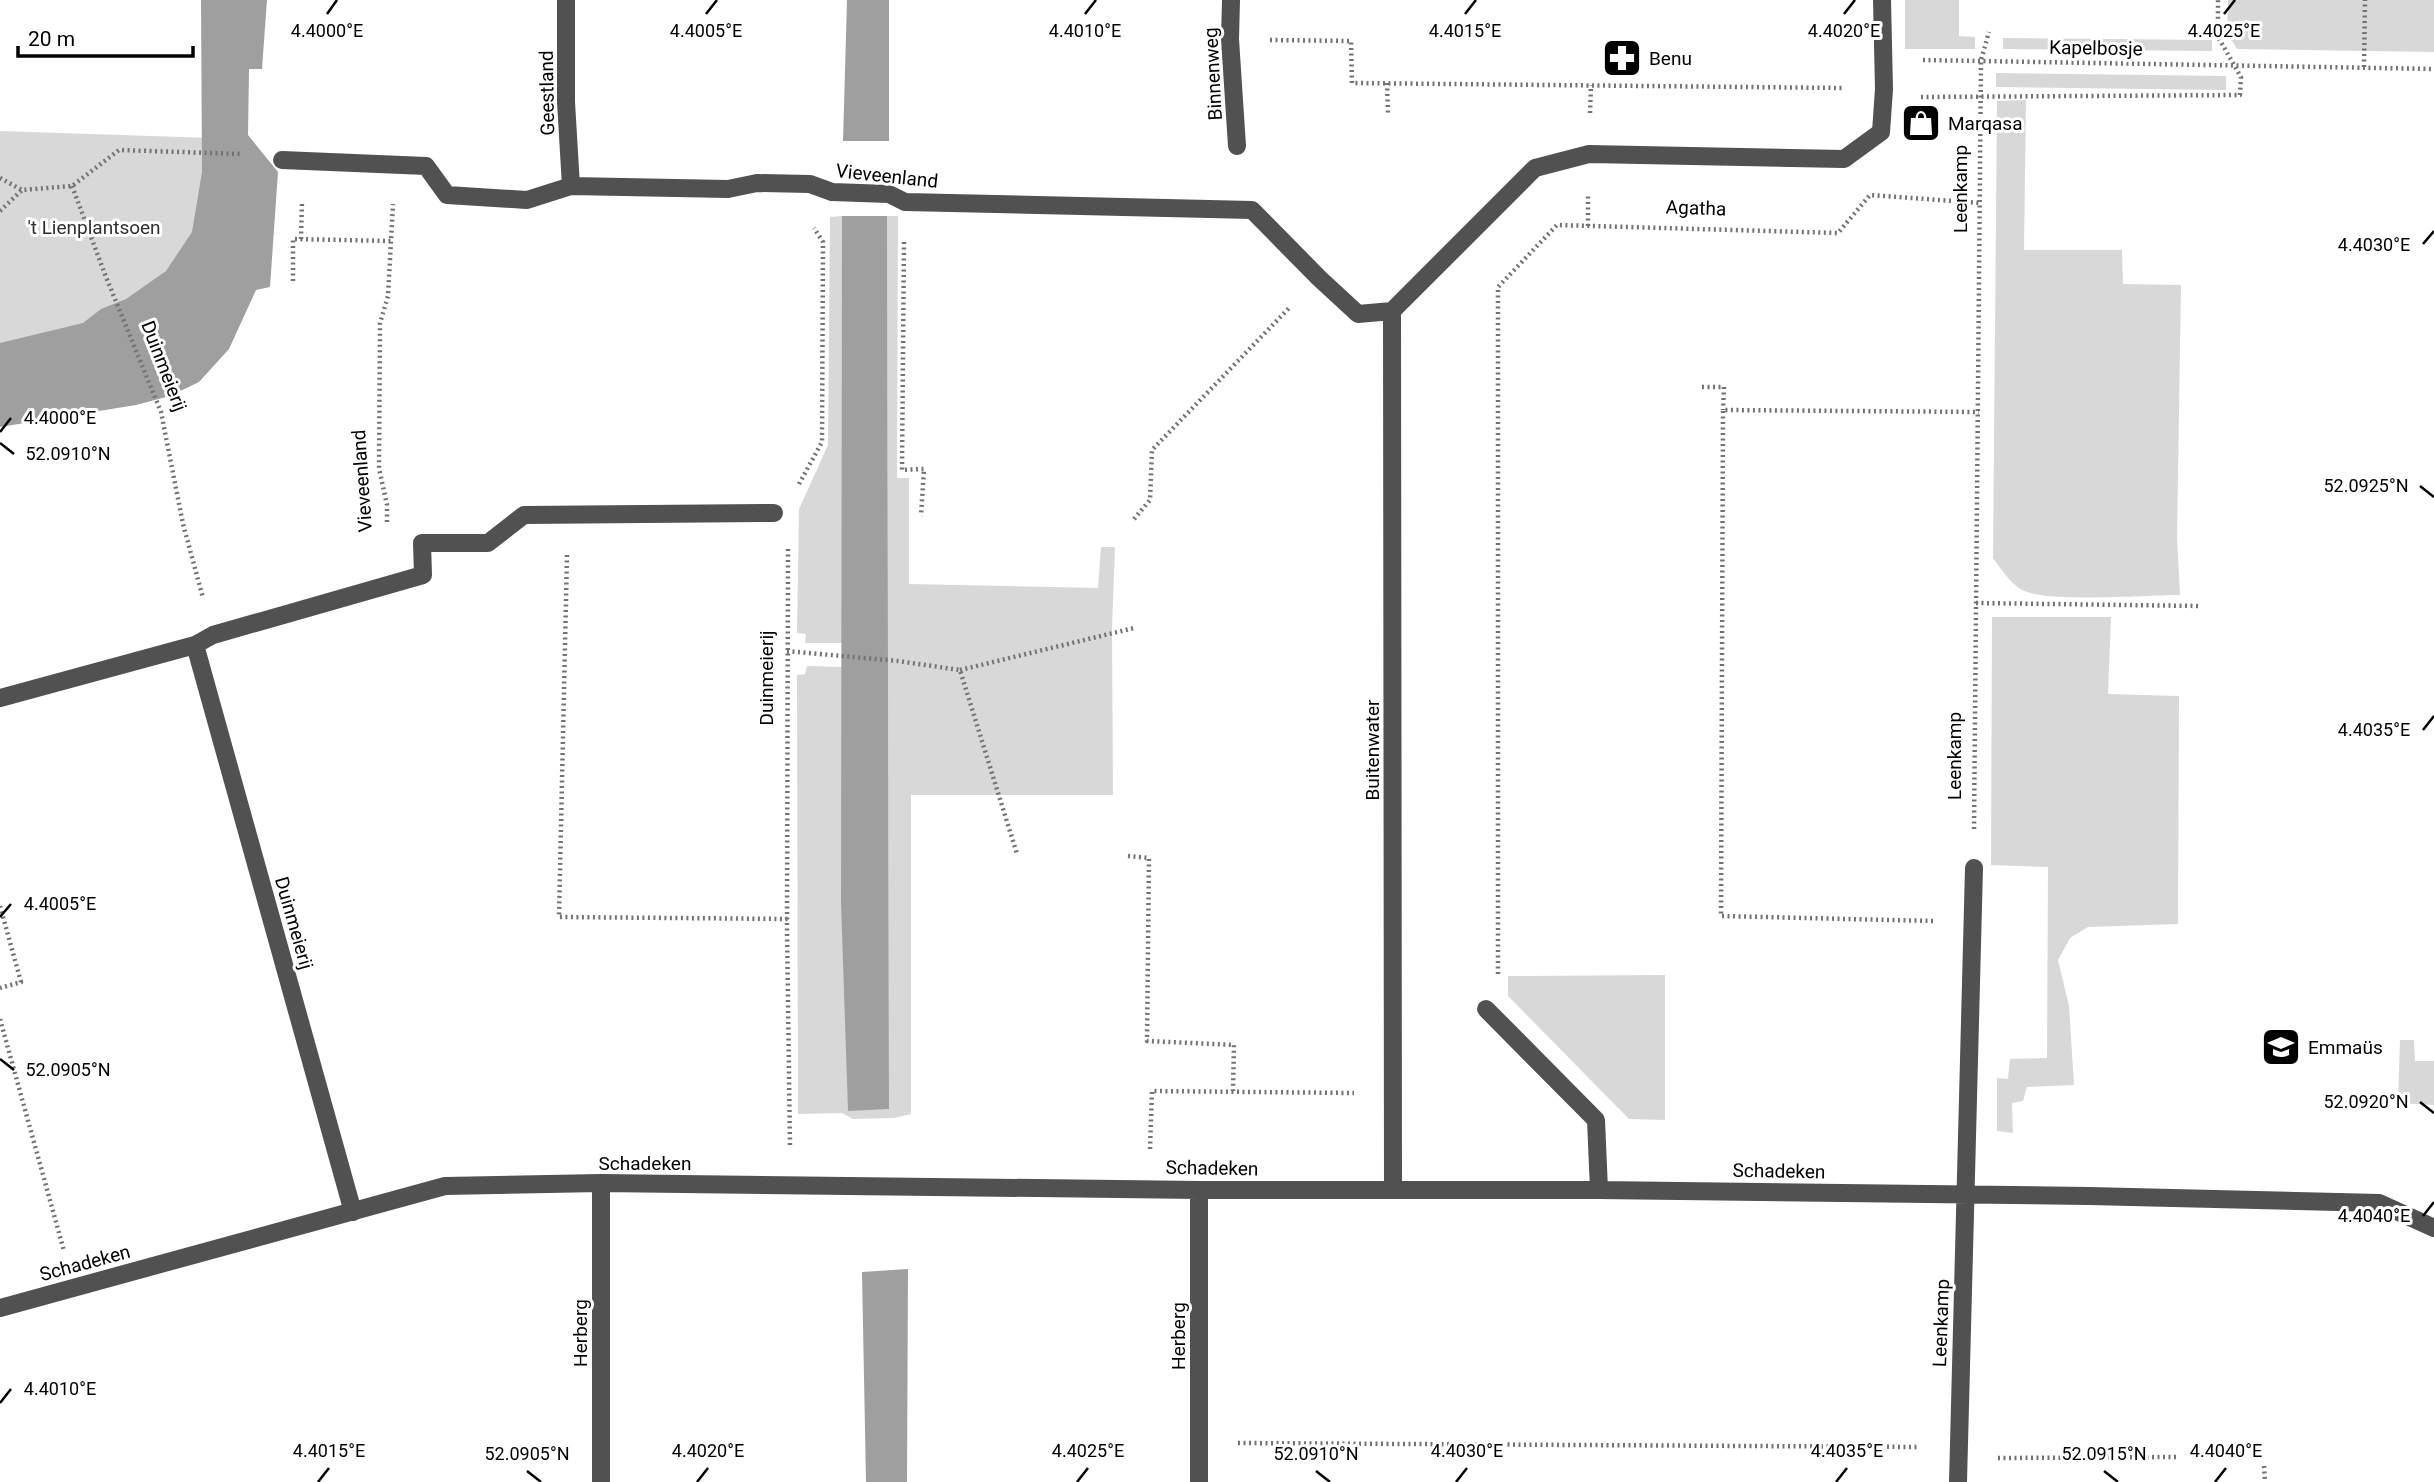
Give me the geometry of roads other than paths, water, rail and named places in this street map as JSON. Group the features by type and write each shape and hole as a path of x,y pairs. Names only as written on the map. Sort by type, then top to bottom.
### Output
{"street":[{"name":"Geestland","path":"566,0 566,102 571,186"},
{"name":"Binnenweg","path":"1231,0 1230,39 1237,146"},
{"path":"1392,311 1535,168 1589,154 1844,159 1881,132 1884,89 1882,0"},
{"name":"Vieveenland","path":"282,160 426,166 447,195 527,200 571,186 728,189 757,183 810,184 832,192 889,194 905,202 1252,210 1359,314 1392,311"},
{"name":"Buitenwater","path":"1392,311 1393,1190"},
{"path":"0,698 195,645 213,635 422,575 422,543 488,544 523,514 568,516 774,513"},
{"name":"Duinmeierij","path":"195,645 353,1212"},
{"name":"Leenkamp","path":"1958,1482 1974,868"},
{"path":"1492,1015 1596,1120 1599,1190"},
{"name":"Schadeken","path":"0,1308 445,1186 601,1183 1199,1190 1965,1194 2379,1203 2434,1228"},
{"name":"Herberg","path":"601,1183 601,1482"},
{"name":"Herberg","path":"1199,1190 1199,1482"}],"place":[{"name":"Benu","path":"1622,58"},
{"name":"Marqasa","path":"1921,123"},
{"name":"Emmaüs","path":"2281,1047"}],"park label":[{"name":"'t Lienplantsoen","path":"94,227"}]}
